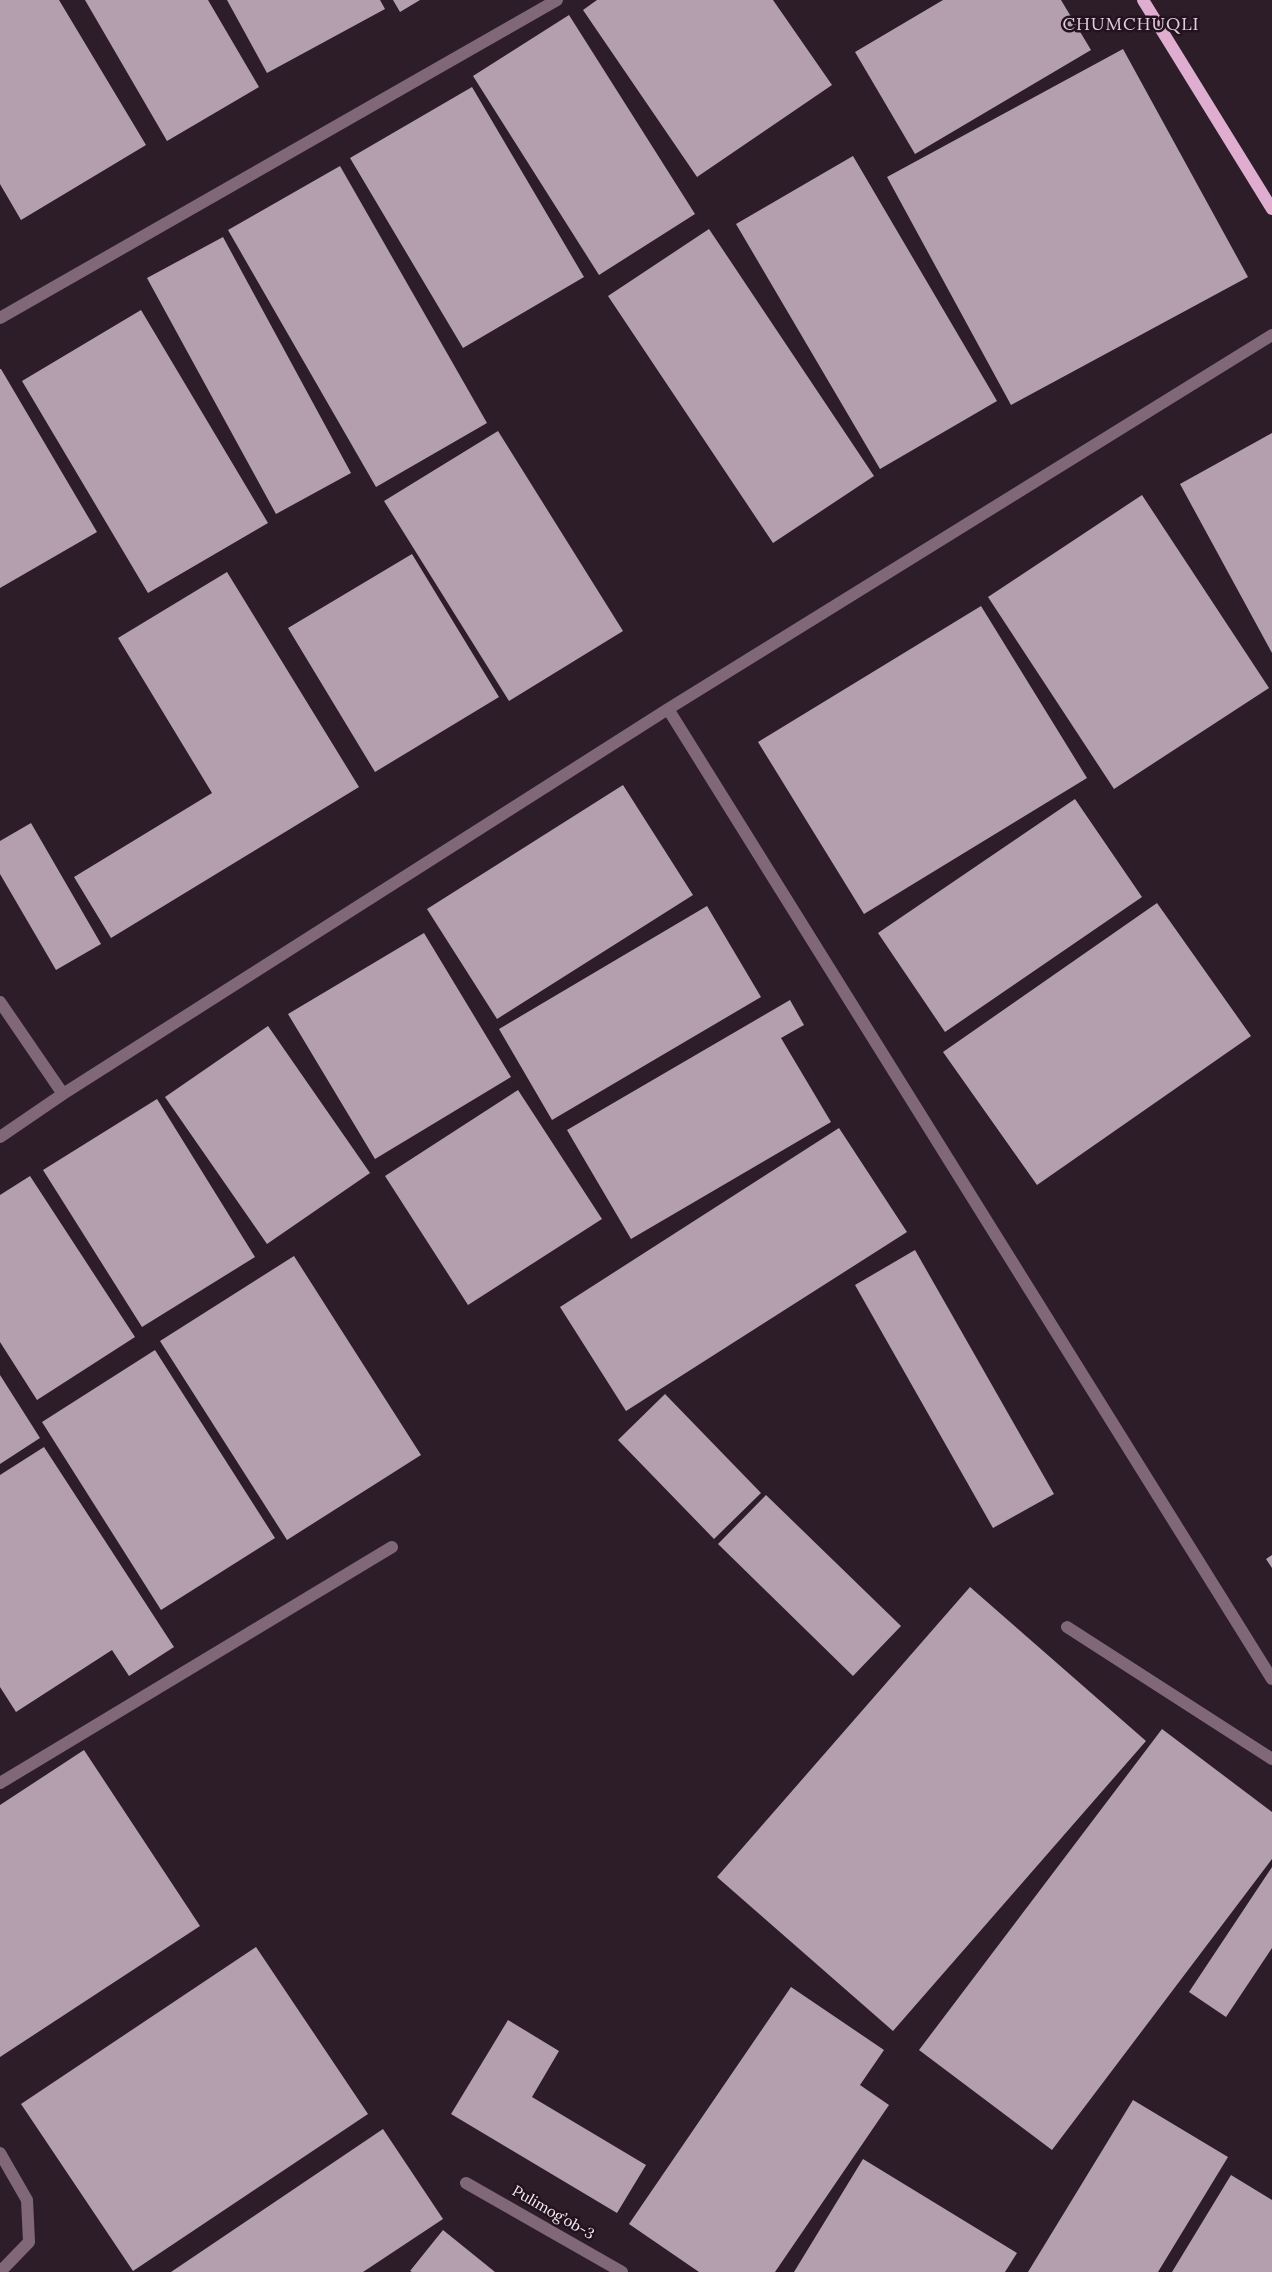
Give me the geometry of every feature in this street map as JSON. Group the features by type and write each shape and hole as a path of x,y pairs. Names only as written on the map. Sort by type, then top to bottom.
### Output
{"main road":[{"path":"1144,0 1272,209"}],"street":[{"path":"0,318 557,0"},
{"path":"0,1137 63,1094 668,709 1272,335"},
{"path":"668,709 1272,1679"},
{"path":"0,1002 63,1094"},
{"path":"0,1783 392,1547"},
{"path":"1067,1627 1272,1758"},
{"path":"0,2152 27,2200 29,2242 0,2272"},
{"name":"Pulimog’ob-3","path":"466,2183 620,2272"}],"building":[{"path":"0,0 59,0 146,145 21,220 0,184"},
{"path":"85,0 208,0 259,87 167,141"},
{"path":"227,0 380,0 385,9 267,73"},
{"path":"393,0 420,0 400,12"},
{"path":"597,0 773,0 832,85 697,177 583,10"},
{"path":"943,0 1061,0 1091,50 915,154 855,52"},
{"path":"569,15 695,214 599,275 473,76"},
{"path":"1123,49 1248,277 1011,405 887,177"},
{"path":"472,87 584,277 463,348 350,158"},
{"path":"853,156 997,401 880,469 736,224"},
{"path":"340,166 487,423 376,487 228,230"},
{"path":"709,229 874,476 773,543 608,296"},
{"path":"223,237 351,473 276,514 147,278"},
{"path":"141,310 268,523 148,593 22,381"},
{"path":"0,369 97,532 0,588"},
{"path":"498,431 623,631 509,701 384,501"},
{"path":"1272,433 1272,653 1180,484"},
{"path":"1142,495 1269,688 1114,789 988,597"},
{"path":"412,554 499,697 375,772 288,628"},
{"path":"227,572 359,787 111,938 74,877 212,793 118,638"},
{"path":"981,606 1087,778 864,914 758,742"},
{"path":"623,785 693,895 497,1019 427,909"},
{"path":"1075,799 1142,897 945,1032 878,933"},
{"path":"31,823 101,944 56,970 0,874 0,841"},
{"path":"1157,903 1251,1036 1037,1185 943,1052"},
{"path":"707,906 761,997 552,1120 499,1029"},
{"path":"424,933 511,1077 375,1159 288,1014"},
{"path":"790,1000 804,1025 781,1038 831,1122 631,1239 567,1130"},
{"path":"268,1026 370,1173 267,1244 165,1097"},
{"path":"518,1090 602,1219 468,1305 385,1176"},
{"path":"157,1099 255,1257 142,1327 43,1170"},
{"path":"839,1128 907,1232 626,1411 560,1307"},
{"path":"30,1176 135,1337 37,1400 0,1342 0,1195"},
{"path":"915,1250 1054,1494 993,1528 855,1285"},
{"path":"294,1256 421,1455 287,1540 160,1341"},
{"path":"155,1350 275,1538 161,1610 42,1422"},
{"path":"0,1375 40,1438 0,1464"},
{"path":"665,1394 761,1493 714,1539 618,1440"},
{"path":"44,1447 174,1647 129,1676 112,1650 16,1712 0,1687 0,1475"},
{"path":"766,1495 901,1626 853,1676 718,1544"},
{"path":"1272,1555 1272,1568 1266,1559"},
{"path":"970,1587 1146,1741 893,2031 717,1877"},
{"path":"1162,1729 1272,1812 1272,1859 1052,2150 919,2050"},
{"path":"84,1750 200,1926 0,2057 0,1805"},
{"path":"1272,1867 1272,1948 1226,2017 1189,1992"},
{"path":"256,1947 368,2114 133,2271 21,2104"},
{"path":"791,1987 884,2050 860,2085 889,2105 775,2272 699,2272 629,2224"},
{"path":"508,2020 559,2051 532,2097 646,2165 617,2213 451,2114"},
{"path":"1133,2100 1228,2157 1158,2272 1028,2272"},
{"path":"383,2129 443,2219 363,2272 171,2272"},
{"path":"863,2159 1017,2253 1005,2272 794,2272"},
{"path":"1231,2175 1272,2200 1272,2272 1172,2272"},
{"path":"443,2230 495,2272 410,2271"}],"district":[{"name":"CHUMCHUQLI","path":"1131,25"}]}
